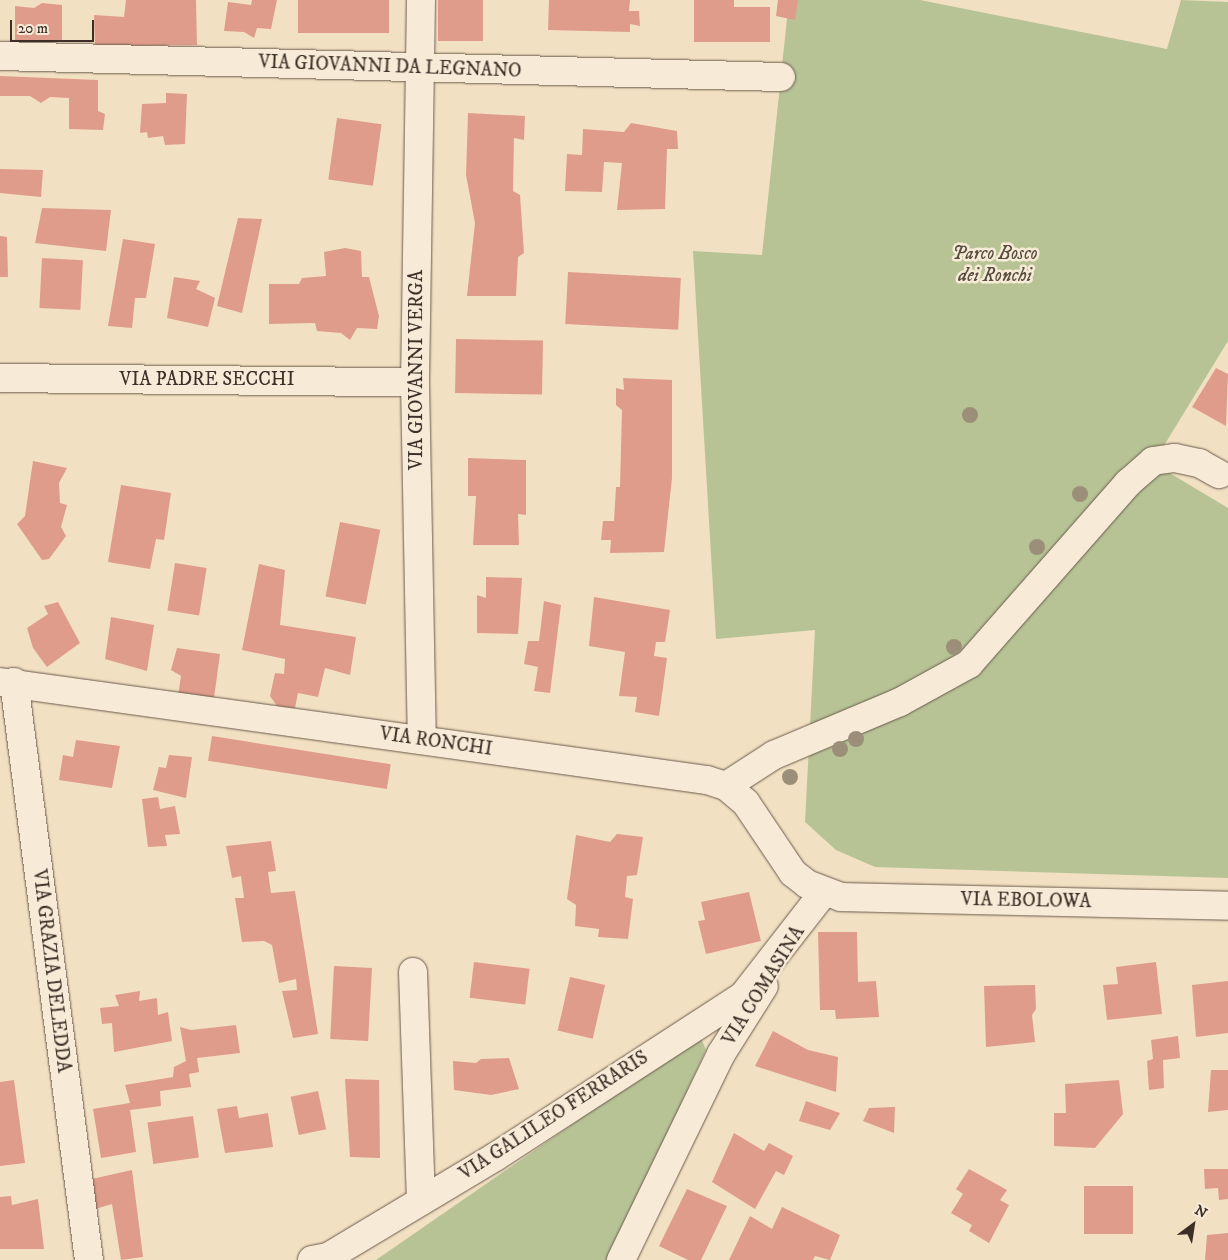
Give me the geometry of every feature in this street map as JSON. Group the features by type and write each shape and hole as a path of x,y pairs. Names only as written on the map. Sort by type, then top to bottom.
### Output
{"street":[{"name":"VIA GIOVANNI VERGA","path":"421,0 414,382 422,740"},
{"name":"VIA GIOVANNI DA LEGNANO","path":"0,56 781,77"},
{"name":"VIA PADRE SECCHI","path":"0,378 414,382"},
{"path":"726,786 774,755 900,702 970,664 1128,483 1154,461 1175,458 1199,463 1219,474"},
{"name":"VIA RONCHI","path":"7,682 707,780 726,786 746,803 793,873 824,892"},
{"name":"VIA GRAZIA DELEDDA","path":"7,682 89,1260"},
{"name":"VIA EBOLOWA","path":"824,892 841,897 1228,906"},
{"name":"VIA COMASINA","path":"686,1030 743,996 824,892"},
{"name":"VIA COMASINA","path":"621,1260 721,1054 824,892"},
{"path":"412,972 421,1201"},
{"name":"VIA GALILEO FERRARIS","path":"312,1260 328,1257 421,1201 686,1030"}],"green space":[{"name":"Parco Bosco dei Ronchi","path":"789,0 920,0 1167,49 1181,0 1228,2 1228,341 1160,452 1158,466 1228,508 1228,878 875,867 836,850 805,822 815,630 716,639 693,251 762,255"},
{"path":"700,1036 706,1050 609,1260 376,1260"}],"building":[{"path":"126,0 196,0 197,45 95,46 94,15 124,17"},
{"path":"252,0 277,0 271,29 257,28 254,38 244,32 224,31 228,2 251,5"},
{"path":"298,0 389,0 389,33 298,33"},
{"path":"438,0 483,0 483,41 438,41"},
{"path":"549,0 630,0 629,11 639,11 640,26 630,24 630,32 548,30"},
{"path":"694,0 734,0 734,7 770,7 770,42 694,42"},
{"path":"778,0 798,0 795,20 776,16"},
{"path":"42,3 62,5 62,42 15,41 15,6 34,8"},
{"path":"0,76 98,80 98,111 105,114 103,130 69,129 69,98 50,97 41,103 30,96 0,96"},
{"path":"166,93 187,94 185,144 165,145 163,136 148,138 147,132 140,133 142,104 166,103"},
{"path":"468,113 525,116 524,140 514,138 513,191 520,195 524,253 518,257 516,296 467,296 475,223 466,175"},
{"path":"337,118 382,124 373,186 328,179"},
{"path":"631,123 677,131 678,149 667,149 665,209 617,210 622,163 604,162 602,192 565,191 567,154 582,155 583,129 624,132"},
{"path":"0,169 43,170 41,197 0,193"},
{"path":"42,208 111,210 106,251 35,243"},
{"path":"238,218 262,219 242,313 217,306"},
{"path":"0,236 7,237 8,277 0,277"},
{"path":"123,239 155,244 146,298 135,298 132,328 108,326"},
{"path":"345,248 361,251 362,277 369,277 379,316 377,329 357,328 350,340 341,333 317,331 315,323 269,324 269,284 299,284 302,278 326,276 324,252"},
{"path":"42,258 83,260 80,310 39,308"},
{"path":"568,272 681,278 678,330 565,324"},
{"path":"174,277 200,281 196,289 215,298 208,327 167,318"},
{"path":"456,339 543,341 542,395 455,393"},
{"path":"1216,368 1228,374 1226,426 1192,407"},
{"path":"623,378 672,380 672,478 664,552 610,553 611,540 601,540 603,521 614,521 616,487 620,487 622,410 616,405 616,388 624,390"},
{"path":"468,458 526,460 526,515 518,514 519,545 473,545 476,496 468,496"},
{"path":"33,461 67,468 59,483 60,503 67,505 61,527 66,536 49,559 42,560 17,524 25,516"},
{"path":"121,485 171,493 164,540 156,539 150,569 108,562"},
{"path":"340,522 380,530 366,604 325,597"},
{"path":"175,563 207,568 199,615 167,610"},
{"path":"259,564 285,570 280,625 356,637 350,675 325,668 318,697 298,693 294,713 279,709 270,696 275,673 284,674 285,659 242,650"},
{"path":"486,577 522,578 518,634 477,633 477,595 486,598"},
{"path":"594,597 670,610 665,642 656,642 654,656 667,658 659,716 635,712 637,697 619,696 625,652 589,646"},
{"path":"544,601 561,605 550,693 534,691 538,667 524,664 528,641 539,641"},
{"path":"58,602 80,643 47,667 33,648 27,628 48,614 44,606"},
{"path":"111,617 154,625 147,671 105,659"},
{"path":"177,648 220,654 214,698 178,696 181,676 171,670"},
{"path":"212,736 391,764 387,789 208,761"},
{"path":"76,740 120,746 112,788 59,780 63,755 73,757"},
{"path":"169,755 192,757 186,798 153,790 159,767 166,768"},
{"path":"158,797 160,809 175,806 180,834 165,835 167,846 148,847 142,799"},
{"path":"617,834 643,837 637,875 627,876 625,897 633,899 628,939 598,937 599,929 575,926 576,905 567,899 576,835 610,842"},
{"path":"271,841 276,871 268,872 271,893 295,891 318,1034 293,1038 282,991 297,990 296,979 279,983 272,945 264,941 242,942 235,898 244,898 241,876 232,878 226,846"},
{"path":"749,892 761,941 706,954 698,921 705,920 701,902"},
{"path":"818,932 857,932 858,982 876,981 879,1017 836,1019 835,1010 820,1010"},
{"path":"474,962 530,969 525,1005 470,998"},
{"path":"1156,962 1162,1014 1107,1020 1103,985 1118,984 1116,967"},
{"path":"334,966 372,968 368,1041 330,1039"},
{"path":"570,977 605,985 593,1039 558,1031"},
{"path":"1228,981 1228,1033 1196,1037 1192,985"},
{"path":"1035,985 1036,1009 1032,1015 1035,1042 986,1047 984,986"},
{"path":"140,991 139,1001 157,998 158,1015 168,1012 172,1041 114,1052 112,1023 102,1024 100,1008 119,1006 115,995"},
{"path":"236,1025 240,1053 197,1058 199,1072 189,1074 191,1087 160,1091 161,1106 130,1110 136,1152 101,1158 93,1109 130,1103 125,1085 173,1077 174,1067 186,1061 180,1027 191,1030"},
{"path":"773,1031 808,1050 838,1057 836,1092 755,1066"},
{"path":"1178,1036 1180,1058 1163,1060 1164,1088 1149,1090 1147,1061 1153,1059 1151,1040"},
{"path":"509,1058 519,1089 491,1095 454,1090 453,1061 476,1063 481,1059"},
{"path":"1211,1070 1228,1070 1228,1110 1208,1112"},
{"path":"345,1079 379,1080 380,1158 350,1157"},
{"path":"14,1080 25,1163 0,1166 0,1082"},
{"path":"1119,1080 1123,1114 1095,1148 1054,1146 1054,1113 1066,1113 1065,1084"},
{"path":"318,1091 326,1129 299,1135 291,1097"},
{"path":"806,1101 840,1113 830,1130 799,1121"},
{"path":"237,1106 239,1118 268,1113 273,1147 225,1153 217,1109"},
{"path":"895,1107 894,1133 863,1121 869,1108"},
{"path":"193,1116 199,1158 153,1164 147,1122"},
{"path":"734,1133 764,1151 769,1143 793,1156 784,1175 776,1171 755,1209 712,1182"},
{"path":"969,1169 1007,1190 1000,1200 1009,1205 989,1243 969,1231 972,1225 951,1213 963,1194 956,1189"},
{"path":"1204,1169 1228,1169 1228,1199 1219,1200 1218,1188 1205,1189"},
{"path":"132,1170 143,1257 121,1260 112,1204 95,1209 92,1179"},
{"path":"1084,1186 1133,1186 1133,1234 1084,1234"},
{"path":"687,1189 727,1206 701,1260 688,1260 659,1246"},
{"path":"11,1196 12,1205 38,1199 44,1249 0,1249 0,1197"},
{"path":"782,1207 840,1235 830,1260 815,1256 813,1260 729,1260 750,1216 772,1229"},
{"path":"1228,1233 1228,1260 1205,1260 1207,1235"}]}
